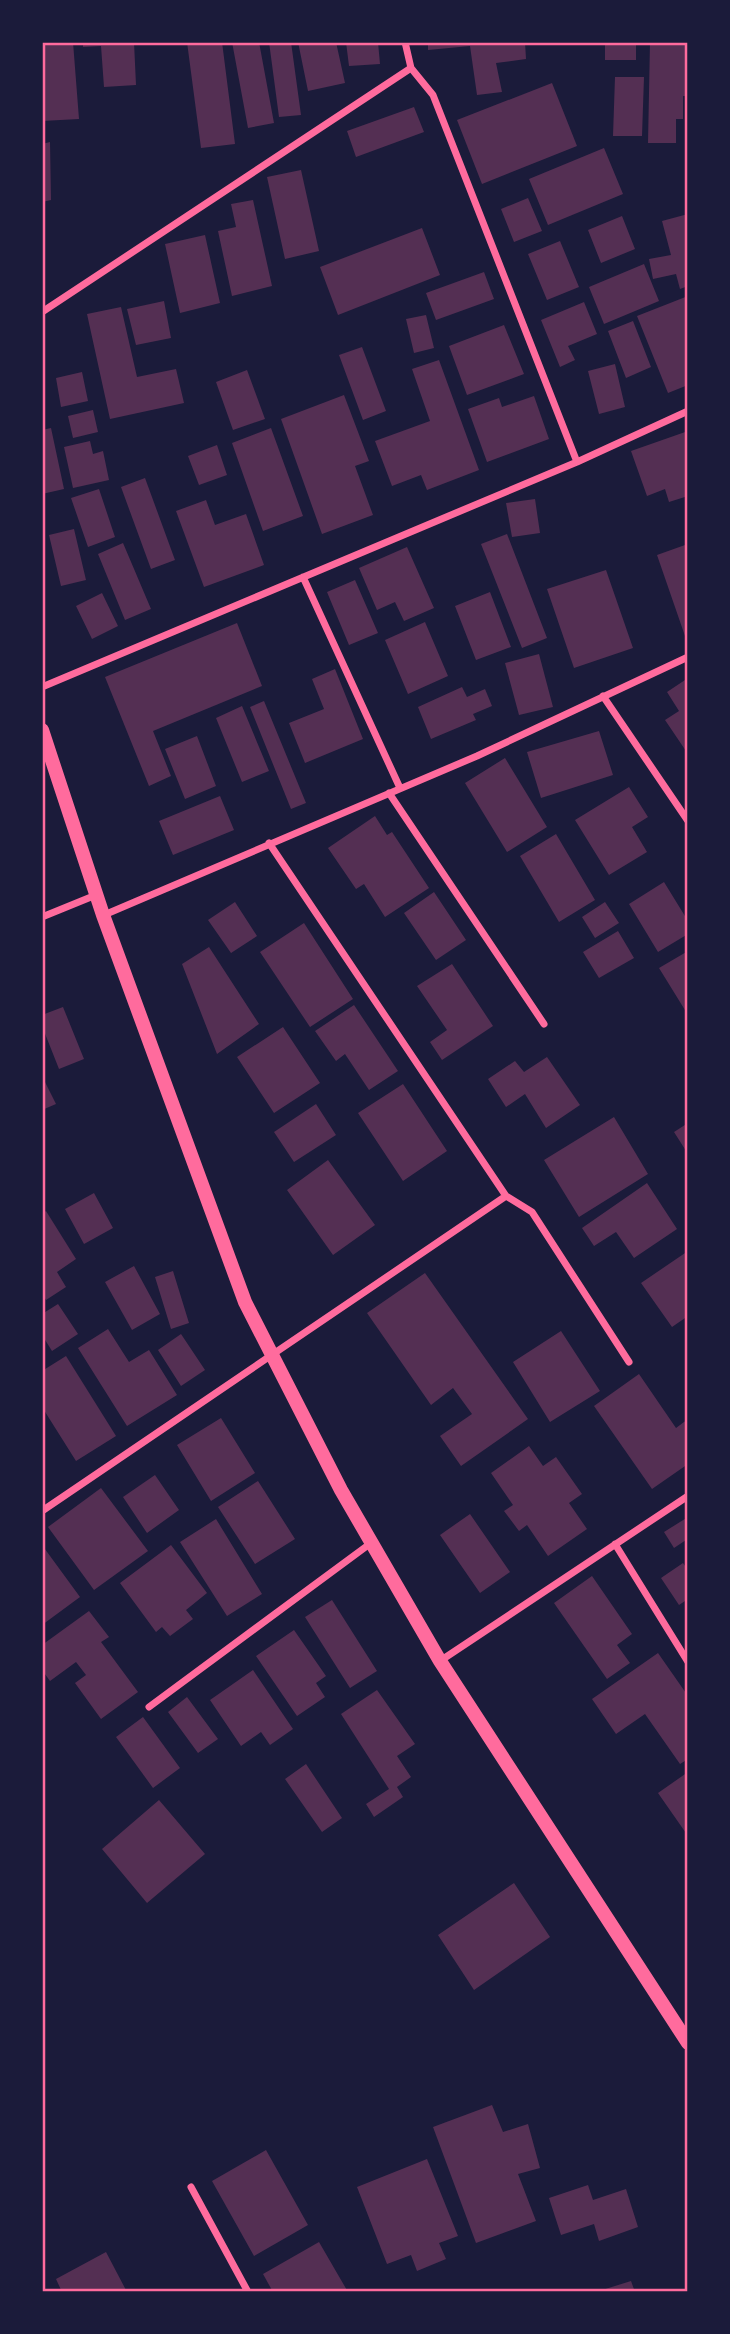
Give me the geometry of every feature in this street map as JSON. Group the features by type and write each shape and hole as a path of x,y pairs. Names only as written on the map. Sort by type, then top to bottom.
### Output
{"main road":[{"path":"42,730 103,915 245,1302 371,1543 440,1661 688,2043"}],"street":[{"path":"405,42 411,68 433,95 577,462"},
{"path":"42,312 411,68"},
{"path":"42,687 577,462 688,411"},
{"path":"303,577 400,788"},
{"path":"103,915 389,793 688,657"},
{"path":"603,696 688,821"},
{"path":"389,793 544,1024"},
{"path":"269,843 506,1196 531,1212 629,1362"},
{"path":"42,917 96,895"},
{"path":"42,1511 506,1196"},
{"path":"440,1661 688,1496"},
{"path":"149,1707 371,1543"},
{"path":"615,1544 688,1662"},
{"path":"191,2187 247,2292"}],"building":[{"path":"42,42 73,42 79,119 42,121"},
{"path":"83,42 134,42 136,85 104,87 101,46 83,47"},
{"path":"187,42 222,42 235,144 201,148"},
{"path":"232,42 259,42 274,123 248,128"},
{"path":"269,42 291,42 301,115 279,117"},
{"path":"298,42 336,42 345,83 308,91"},
{"path":"346,42 378,42 380,64 349,66"},
{"path":"428,42 525,42 526,59 496,63 502,92 477,95 470,46 428,50"},
{"path":"605,42 636,42 636,60 605,60"},
{"path":"650,42 688,42 688,96 683,96 683,119 676,119 676,143 648,143"},
{"path":"615,77 644,77 642,136 613,136"},
{"path":"552,83 577,146 482,184 457,120"},
{"path":"414,107 424,132 356,157 347,131"},
{"path":"50,142 51,200 42,202 42,144"},
{"path":"604,148 623,194 548,225 529,179"},
{"path":"301,170 319,251 285,259 267,177"},
{"path":"528,198 542,231 514,242 501,209"},
{"path":"253,200 272,286 232,296 218,231 236,227 231,204"},
{"path":"688,214 688,286 680,289 676,274 653,279 649,259 671,255 662,221"},
{"path":"622,216 635,249 601,263 588,230"},
{"path":"422,228 440,275 338,315 320,267"},
{"path":"205,235 220,303 180,313 165,244"},
{"path":"560,241 579,287 547,300 528,254"},
{"path":"644,264 659,301 604,324 589,287"},
{"path":"484,272 494,299 436,320 426,293"},
{"path":"688,296 688,385 668,393 637,316"},
{"path":"164,301 171,338 136,345 127,309"},
{"path":"584,302 597,334 568,346 575,360 560,367 541,320"},
{"path":"121,307 137,377 176,369 184,403 110,419 87,314"},
{"path":"426,315 434,348 414,353 406,319"},
{"path":"633,321 651,367 626,378 608,331"},
{"path":"504,325 524,374 467,395 449,346"},
{"path":"362,347 386,411 363,420 339,355"},
{"path":"439,360 479,470 427,490 421,475 392,486 375,441 430,421 412,369"},
{"path":"615,364 625,407 599,414 588,371"},
{"path":"247,370 265,419 233,430 216,382"},
{"path":"82,372 88,401 61,407 56,378"},
{"path":"344,395 369,461 355,466 373,515 322,534 281,419"},
{"path":"534,396 549,439 487,462 468,409 499,398 502,407"},
{"path":"93,410 98,432 73,438 68,416"},
{"path":"51,428 64,489 42,494 42,430"},
{"path":"271,428 303,516 263,531 232,443"},
{"path":"688,431 688,496 669,502 665,489 647,496 631,451"},
{"path":"90,441 93,454 103,451 109,480 73,488 64,447"},
{"path":"217,445 227,475 199,485 188,456"},
{"path":"145,478 175,560 151,569 121,487"},
{"path":"99,489 115,537 88,547 71,498"},
{"path":"535,499 540,533 512,537 506,503"},
{"path":"206,500 215,525 246,514 264,565 204,587 176,511"},
{"path":"74,529 86,580 61,586 49,535"},
{"path":"507,534 547,638 522,648 481,544"},
{"path":"123,543 151,609 125,620 98,554"},
{"path":"685,545 688,635 685,636 657,555"},
{"path":"407,547 434,608 404,621 395,602 377,610 359,568"},
{"path":"606,570 633,648 574,668 547,589"},
{"path":"355,580 378,633 349,645 327,592"},
{"path":"490,592 511,647 476,660 455,606"},
{"path":"102,593 118,626 92,639 76,606"},
{"path":"425,622 448,676 408,694 385,640"},
{"path":"237,623 262,686 153,731 171,776 149,786 105,677"},
{"path":"539,654 553,707 519,715 505,663"},
{"path":"335,669 363,739 305,763 289,723 324,709 312,679"},
{"path":"688,678 688,754 665,720 679,711 667,692"},
{"path":"462,687 467,697 485,689 492,706 473,714 476,720 431,739 418,707"},
{"path":"264,701 306,803 291,809 250,707"},
{"path":"242,706 269,771 242,782 216,718"},
{"path":"599,731 613,775 541,798 527,752"},
{"path":"197,736 216,786 185,799 165,749"},
{"path":"505,758 547,827 507,852 465,783"},
{"path":"629,787 648,817 632,827 647,852 609,875 575,820"},
{"path":"220,796 234,830 173,855 159,821"},
{"path":"375,816 387,835 392,832 429,888 385,917 364,884 356,889 328,848"},
{"path":"556,834 595,900 559,922 520,856"},
{"path":"664,882 688,921 688,934 658,952 629,904"},
{"path":"434,892 466,940 436,960 404,913"},
{"path":"235,902 257,936 231,953 208,920"},
{"path":"605,902 619,923 595,938 582,917"},
{"path":"304,923 353,999 310,1027 260,952"},
{"path":"618,931 634,958 599,978 583,952"},
{"path":"209,947 259,1024 217,1054 182,964"},
{"path":"688,951 688,1015 659,968"},
{"path":"452,964 493,1026 442,1060 430,1042 447,1030 417,986"},
{"path":"354,1005 398,1071 369,1090 345,1054 336,1061 315,1031"},
{"path":"63,1007 84,1059 59,1069 42,1026 42,1015"},
{"path":"283,1027 320,1083 274,1113 237,1057"},
{"path":"547,1057 580,1105 546,1128 525,1094 506,1107 488,1079 515,1061 524,1072"},
{"path":"42,1076 56,1104 42,1110"},
{"path":"403,1084 447,1151 403,1181 358,1113"},
{"path":"316,1104 336,1135 294,1162 274,1132"},
{"path":"614,1117 648,1174 579,1217 544,1160"},
{"path":"688,1123 688,1154 674,1132"},
{"path":"328,1160 375,1225 333,1255 287,1190"},
{"path":"647,1183 677,1229 634,1258 616,1232 594,1246 582,1228"},
{"path":"94,1193 113,1228 84,1244 65,1209"},
{"path":"46,1211 76,1259 57,1272 66,1287 46,1300 42,1293 42,1214"},
{"path":"688,1251 688,1316 672,1327 641,1283"},
{"path":"134,1266 160,1314 132,1330 105,1282"},
{"path":"173,1271 189,1323 171,1329 155,1277"},
{"path":"425,1273 528,1419 461,1466 440,1436 472,1414 453,1388 431,1405 367,1313"},
{"path":"58,1304 78,1334 52,1351 42,1335 42,1314"},
{"path":"108,1329 129,1362 149,1350 177,1395 127,1426 78,1348"},
{"path":"561,1331 600,1391 550,1422 513,1362"},
{"path":"181,1334 205,1370 181,1386 158,1350"},
{"path":"66,1356 116,1436 76,1461 42,1407 42,1371"},
{"path":"639,1374 676,1428 688,1419 688,1464 652,1489 594,1406"},
{"path":"221,1418 255,1473 211,1501 177,1445"},
{"path":"529,1446 543,1466 556,1457 582,1494 569,1503 587,1529 548,1556 527,1525 519,1531 504,1511 513,1505 491,1473"},
{"path":"155,1475 179,1510 147,1533 123,1497"},
{"path":"258,1481 295,1539 255,1564 218,1507"},
{"path":"101,1488 148,1551 94,1590 48,1527"},
{"path":"470,1514 510,1572 480,1593 440,1535"},
{"path":"688,1517 688,1543 686,1540 674,1548 664,1532"},
{"path":"216,1519 262,1594 227,1616 180,1542"},
{"path":"42,1545 80,1597 42,1625"},
{"path":"171,1545 207,1593 186,1610 193,1619 170,1636 162,1627 156,1632 120,1583"},
{"path":"683,1563 688,1570 688,1599 679,1605 661,1578"},
{"path":"592,1576 632,1634 617,1645 630,1663 607,1679 554,1603"},
{"path":"332,1600 377,1671 350,1688 305,1617"},
{"path":"89,1611 109,1637 101,1642 138,1692 101,1719 75,1683 86,1675 76,1662 50,1681 42,1670 42,1645"},
{"path":"294,1630 326,1676 316,1683 325,1697 297,1716 256,1656"},
{"path":"658,1653 688,1696 688,1759 680,1764 645,1714 616,1734 592,1699"},
{"path":"253,1670 293,1729 270,1745 261,1732 241,1746 210,1700"},
{"path":"377,1690 415,1744 397,1756 411,1777 397,1787 403,1797 374,1817 366,1804 389,1789 341,1714"},
{"path":"187,1697 218,1739 198,1753 168,1712"},
{"path":"143,1717 180,1768 153,1788 116,1737"},
{"path":"306,1764 342,1818 322,1832 285,1779"},
{"path":"688,1772 688,1836 658,1793"},
{"path":"159,1800 205,1854 147,1903 102,1849"},
{"path":"514,1883 550,1937 474,1990 438,1935"},
{"path":"492,2105 503,2132 528,2124 540,2168 518,2174 536,2221 476,2243 433,2127"},
{"path":"266,2150 308,2225 254,2256 212,2181"},
{"path":"427,2159 458,2236 439,2243 446,2259 417,2271 411,2255 387,2264 357,2187"},
{"path":"588,2185 593,2200 626,2189 638,2227 599,2241 594,2224 561,2235 549,2198"},
{"path":"319,2242 348,2292 273,2292 263,2274"},
{"path":"106,2252 127,2292 62,2292 56,2279"},
{"path":"631,2281 635,2292 599,2292 599,2291"}]}
